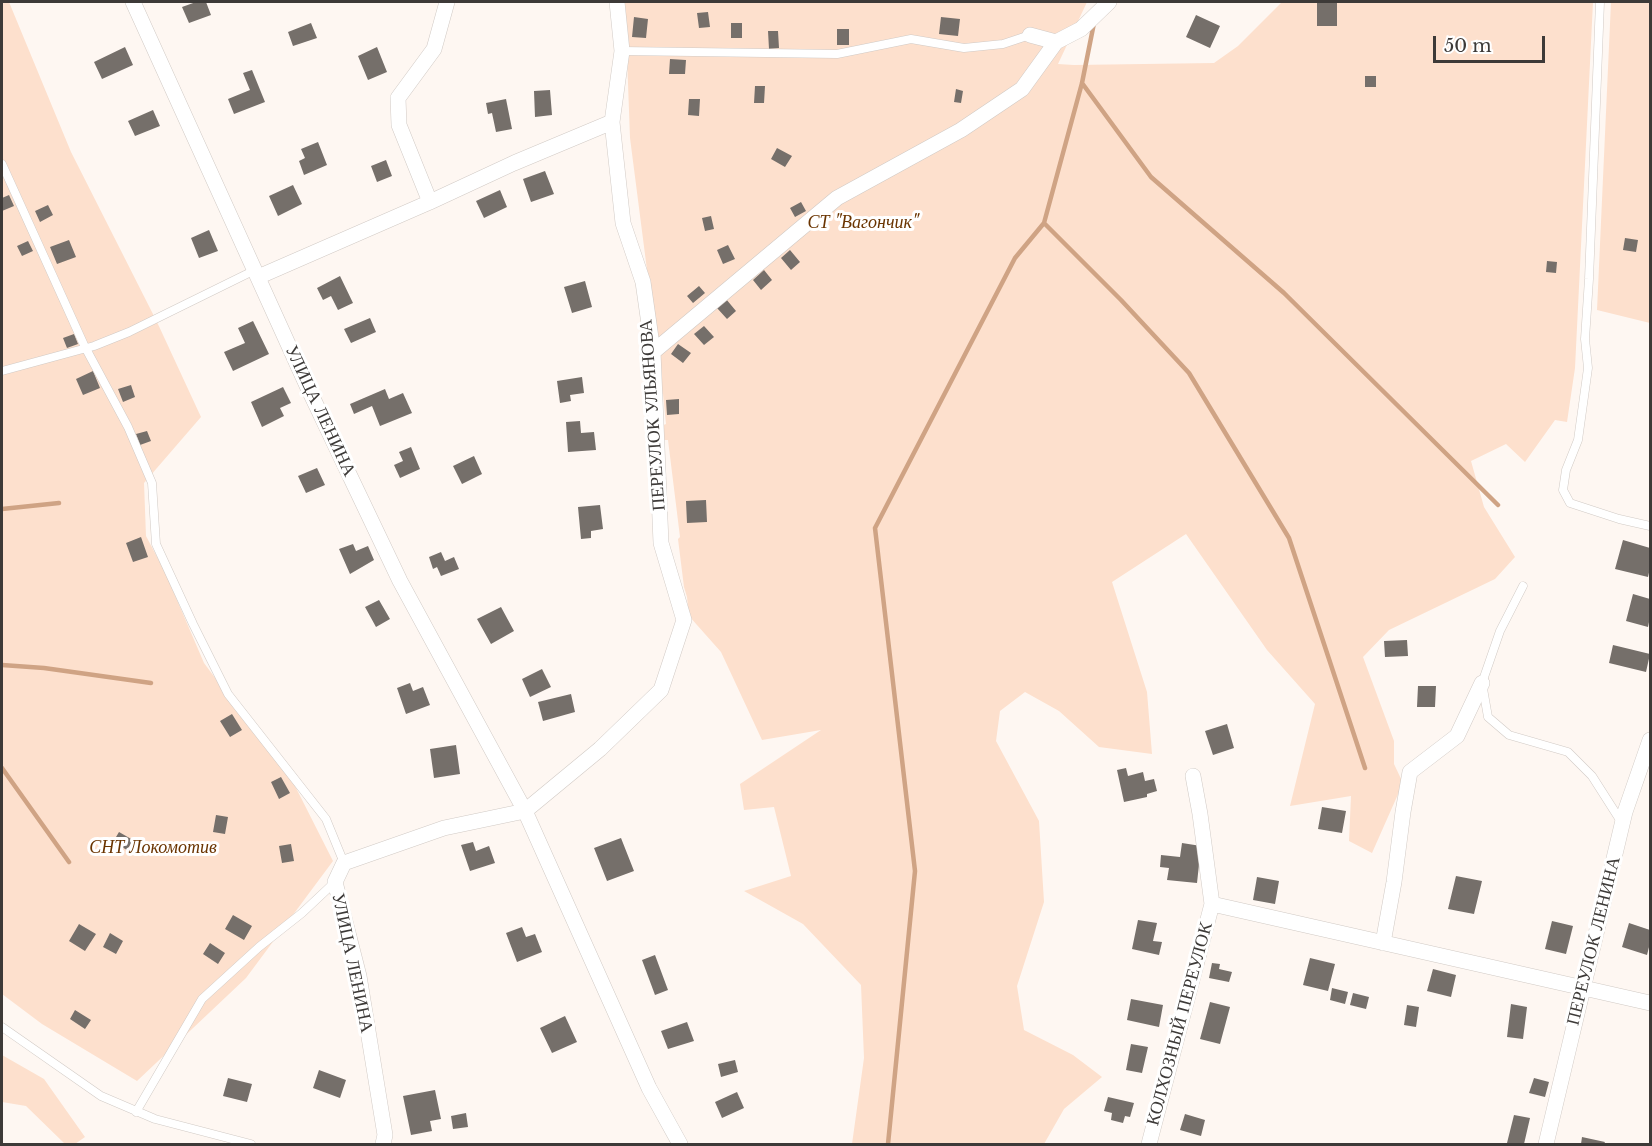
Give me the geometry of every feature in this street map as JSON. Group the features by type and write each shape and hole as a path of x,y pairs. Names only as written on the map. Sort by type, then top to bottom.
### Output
{"street":[{"name":"УЛИЦА ЛЕНИНА","path":"133,2 308,388 400,581 525,811 649,1089 680,1144"},
{"path":"430,202 399,125 398,98 434,49 447,2"},
{"name":"ПЕРЕУЛОК УЛЬЯНОВА","path":"525,811 600,749 661,690 684,620 661,543 653,352 643,282 623,223 612,122 622,51 618,2"},
{"path":"653,352 837,198 961,130 1022,89 1056,42 1081,30 1109,2"},
{"path":"1030,35 1056,42"},
{"path":"256,274 430,202 514,163 612,122"},
{"path":"1383,943 1410,772 1457,736 1482,683"},
{"name":"ПЕРЕУЛОК ЛЕНИНА","path":"1546,1144 1622,824 1650,740"},
{"name":"КОЛХОЗНЫЙ ПЕРЕУЛОК","path":"1149,1144 1212,904 1193,776"},
{"path":"344,863 444,828 525,811"},
{"name":"УЛИЦА ЛЕНИНА","path":"344,863 335,882 358,976 385,1136 383,1144"},
{"name":"КОЛХОЗНЫЙ ПЕРЕУЛОК","path":"1212,904 1650,1003"}],"lane":[{"path":"1600,2 1598,93 1591,199 1590,279 1585,339 1588,368 1578,440 1566,470 1563,490 1570,503 1619,519 1650,526"},
{"path":"622,51 837,54 911,39 964,48 1003,44 1030,35"},
{"path":"2,164 85,348 128,427 152,483 156,544 228,694 326,819 344,863"},
{"path":"2,371 85,348 129,332 256,274"},
{"path":"1523,586 1500,631 1482,683 1488,717 1509,735 1568,752 1592,776 1622,824"},
{"path":"136,1112 202,999 335,882"},
{"path":"2,1026 101,1096 155,1119 251,1144"}],"green space":[{"name":"СНТ Локомотив","path":"2,2 9,2 71,152 157,322 201,417 144,483 146,536 165,572 204,663 294,784 333,861 246,978 137,1081 42,1024 2,994"},
{"name":"СТ \"Вагончик\"","path":"625,2 1087,2 1058,64 1074,65 1214,63 1238,46 1282,2 1593,2 1575,368 1567,422 1555,420 1525,462 1506,444 1471,461 1484,507 1515,557 1495,579 1389,630 1363,657 1394,741 1394,764 1403,783 1372,853 1349,841 1351,796 1290,806 1315,704 1267,650 1186,534 1112,582 1147,692 1152,754 1099,747 1059,711 1025,692 1000,711 996,741 1039,821 1044,902 1017,986 1024,1030 1073,1055 1102,1077 1064,1109 1044,1144 852,1144 864,1058 861,985 803,924 744,891 791,876 774,807 744,810 740,784 821,730 762,740 721,652 689,616 668,440 661,440 661,426 666,424 663,394 658,393 659,363 630,138"},
{"path":"1611,2 1650,2 1650,323 1597,310"},
{"path":"2,1055 44,1079 85,1137 75,1144 65,1144 26,1106 2,1102"}],"building":[{"path":"196,2 206,2 211,15 189,23 182,7"},
{"path":"1317,2 1337,2 1337,26 1317,26"},
{"path":"708,12 710,27 699,28 697,13"},
{"path":"1196,15 1220,26 1210,48 1186,37"},
{"path":"634,17 648,19 646,38 632,37"},
{"path":"941,17 960,19 958,36 939,34"},
{"path":"311,23 317,38 293,46 288,32"},
{"path":"731,23 742,23 742,38 731,38"},
{"path":"837,29 849,29 849,45 837,45"},
{"path":"768,31 778,31 779,48 769,49"},
{"path":"125,47 133,65 102,79 94,62"},
{"path":"377,47 387,72 368,80 358,56"},
{"path":"670,59 686,60 685,74 669,74"},
{"path":"252,70 265,102 234,114 228,99 250,90 243,73"},
{"path":"1365,76 1376,76 1376,87 1365,87"},
{"path":"755,86 765,86 764,103 754,103"},
{"path":"956,89 963,91 961,103 954,102"},
{"path":"550,90 552,115 535,117 534,91"},
{"path":"506,99 512,129 496,132 492,113 488,114 486,103"},
{"path":"689,99 700,99 699,116 688,115"},
{"path":"153,110 160,126 135,136 128,121"},
{"path":"318,142 327,165 304,175 299,161 305,158 301,149"},
{"path":"777,148 792,156 785,167 771,159"},
{"path":"386,160 392,176 377,182 371,166"},
{"path":"545,171 554,194 531,202 523,179"},
{"path":"293,185 302,204 278,216 269,196"},
{"path":"500,190 507,207 484,218 476,201"},
{"path":"9,195 14,206 2,211 2,198"},
{"path":"801,202 806,211 795,217 790,208"},
{"path":"48,205 53,215 40,222 35,211"},
{"path":"711,216 714,229 705,231 702,218"},
{"path":"209,230 218,251 199,258 191,238"},
{"path":"1625,238 1638,240 1636,252 1623,250"},
{"path":"69,240 76,257 57,264 50,247"},
{"path":"28,241 33,251 22,256 17,246"},
{"path":"728,245 735,259 723,264 717,250"},
{"path":"790,250 800,262 791,270 781,258"},
{"path":"1547,261 1557,262 1556,273 1546,272"},
{"path":"764,270 772,280 761,290 753,280"},
{"path":"340,276 353,303 338,310 331,296 323,300 317,288"},
{"path":"585,281 592,307 572,313 564,287"},
{"path":"699,286 705,293 693,303 687,296"},
{"path":"726,299 736,311 727,319 717,308"},
{"path":"370,318 376,332 351,343 344,329"},
{"path":"253,321 269,354 233,371 224,352 245,343 238,328"},
{"path":"704,326 714,337 704,345 694,334"},
{"path":"74,334 78,344 67,348 63,338"},
{"path":"678,344 691,353 683,363 671,354"},
{"path":"93,371 100,388 83,395 76,379"},
{"path":"582,377 584,393 570,395 571,401 560,403 557,381"},
{"path":"131,385 135,397 123,402 118,389"},
{"path":"283,387 291,403 280,408 284,416 262,427 251,402"},
{"path":"385,389 389,399 403,393 412,413 380,426 372,406 354,414 350,404"},
{"path":"679,399 679,414 667,415 666,400"},
{"path":"580,421 581,433 594,432 596,450 568,452 566,422"},
{"path":"147,431 151,441 140,445 136,434"},
{"path":"411,447 420,469 400,478 394,465 403,461 399,452"},
{"path":"474,456 482,474 462,484 453,466"},
{"path":"317,468 325,485 306,493 298,476"},
{"path":"706,500 707,522 687,523 686,501"},
{"path":"600,505 603,529 591,531 591,538 581,539 578,507"},
{"path":"141,537 148,557 133,562 126,543"},
{"path":"1623,540 1650,548 1648,577 1615,569"},
{"path":"353,544 356,551 368,546 374,560 350,574 339,549"},
{"path":"441,552 445,561 454,557 459,569 441,576 437,567 433,569 429,557"},
{"path":"1633,594 1650,599 1648,627 1626,621"},
{"path":"379,600 390,619 376,627 365,607"},
{"path":"501,607 514,631 491,644 477,619"},
{"path":"1407,640 1408,656 1385,657 1384,641"},
{"path":"1613,645 1650,654 1646,672 1609,663"},
{"path":"542,669 551,687 530,697 522,679"},
{"path":"410,683 413,691 423,687 430,705 406,714 397,688"},
{"path":"1418,686 1436,686 1435,707 1417,707"},
{"path":"571,694 575,712 543,721 538,702"},
{"path":"232,714 242,730 230,737 220,721"},
{"path":"1227,724 1234,748 1213,755 1205,731"},
{"path":"456,745 460,774 434,778 430,749"},
{"path":"1126,768 1128,776 1143,772 1145,781 1154,779 1157,791 1147,794 1147,797 1124,802 1117,770"},
{"path":"281,777 290,793 279,799 271,782"},
{"path":"1322,807 1346,811 1342,833 1318,829"},
{"path":"216,815 228,817 225,834 213,832"},
{"path":"119,832 133,840 127,850 113,842"},
{"path":"621,838 634,871 607,881 594,848"},
{"path":"473,842 476,851 489,846 495,863 470,871 461,845"},
{"path":"1182,843 1201,846 1197,883 1167,880 1169,868 1160,867 1161,855 1180,857"},
{"path":"291,844 294,861 282,863 279,846"},
{"path":"1456,876 1482,881 1474,914 1448,909"},
{"path":"1257,877 1279,881 1275,904 1253,900"},
{"path":"233,915 252,926 244,940 225,929"},
{"path":"1138,920 1157,923 1153,941 1162,942 1159,955 1132,949"},
{"path":"1552,921 1573,926 1566,954 1545,949"},
{"path":"1629,923 1650,930 1647,955 1622,947"},
{"path":"79,924 96,934 85,951 69,941"},
{"path":"522,927 526,937 535,934 542,952 517,962 506,933"},
{"path":"110,933 123,941 116,954 103,947"},
{"path":"210,943 225,953 218,964 203,954"},
{"path":"655,955 668,990 655,995 642,960"},
{"path":"1310,958 1335,964 1328,991 1303,985"},
{"path":"1212,963 1220,964 1219,969 1232,972 1229,982 1209,978"},
{"path":"1433,969 1456,975 1451,997 1427,991"},
{"path":"1332,988 1348,992 1345,1004 1330,1000"},
{"path":"1353,993 1369,997 1366,1009 1350,1005"},
{"path":"1131,999 1163,1005 1159,1027 1127,1020"},
{"path":"1210,1002 1230,1007 1220,1044 1200,1039"},
{"path":"1511,1004 1527,1007 1523,1039 1507,1037"},
{"path":"1407,1005 1419,1007 1416,1027 1404,1025"},
{"path":"75,1010 91,1020 85,1029 70,1019"},
{"path":"565,1016 577,1042 552,1053 540,1028"},
{"path":"687,1022 694,1041 668,1049 661,1031"},
{"path":"1131,1044 1148,1047 1142,1073 1126,1070"},
{"path":"735,1060 738,1072 721,1077 718,1064"},
{"path":"319,1070 346,1080 340,1098 313,1088"},
{"path":"228,1078 252,1084 247,1102 223,1096"},
{"path":"1534,1078 1549,1082 1545,1097 1529,1093"},
{"path":"435,1090 441,1119 430,1121 432,1131 411,1135 403,1096"},
{"path":"737,1092 744,1108 722,1118 715,1102"},
{"path":"1108,1097 1134,1103 1130,1117 1125,1116 1123,1123 1111,1120 1112,1113 1104,1111"},
{"path":"466,1113 468,1127 453,1129 451,1116"},
{"path":"1185,1114 1205,1120 1201,1136 1180,1130"},
{"path":"1514,1115 1530,1118 1524,1144 1507,1143"},
{"path":"1582,1137 1605,1142 1604,1144 1581,1144"}],"waterway":[{"path":"888,1144 915,871 875,528 1015,258 1044,223 1082,83 1094,23"},
{"path":"1082,83 1151,177 1284,293 1498,505"},
{"path":"1044,223 1121,300 1189,373 1289,538 1365,768"},
{"path":"2,509 59,503"},
{"path":"2,665 44,668 151,683"},
{"path":"2,768 69,862"}]}
